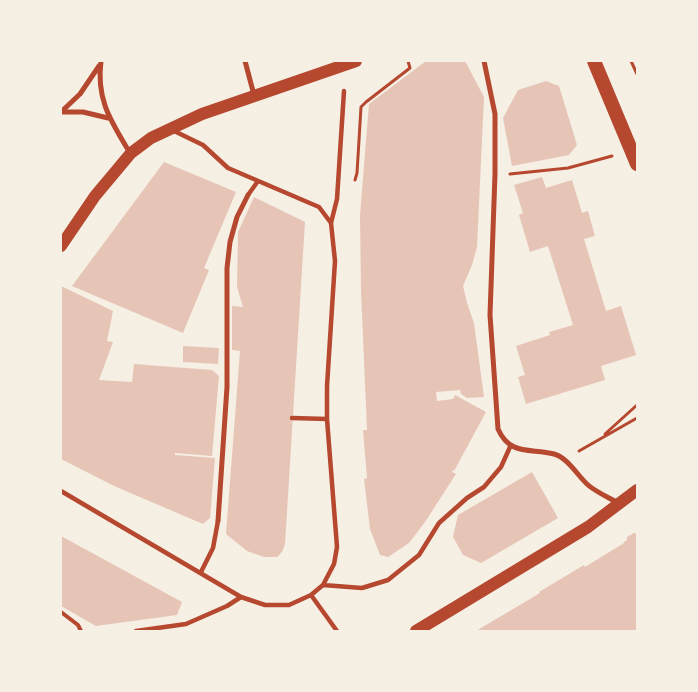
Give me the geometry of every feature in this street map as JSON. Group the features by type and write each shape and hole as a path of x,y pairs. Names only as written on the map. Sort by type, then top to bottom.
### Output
{"highway":[{"path":"594,61 634,157"}],"main road":[{"path":"61,246 95,196 130,153 151,138 202,114 356,61"},
{"path":"416,631 588,527 637,490"}],"street":[{"path":"245,61 254,96"},
{"path":"484,61 494,114 495,174 490,315 498,429 502,439 510,447 554,454 565,460 576,474 590,486 618,503"},
{"path":"61,112 80,94 100,63"},
{"path":"100,63 99,86 108,118 130,153"},
{"path":"330,223 338,199 344,91"},
{"path":"61,112 83,112 108,118"},
{"path":"61,491 241,597 265,606 290,605 311,595 322,585 334,564 336,547 327,419 327,386 335,261 330,223 319,206 228,168 203,145 169,129"},
{"path":"201,572 212,548 218,521 227,386 227,268 230,242 237,217 258,181"},
{"path":"292,418 327,419"},
{"path":"322,585 362,588 388,580 419,555 440,523 467,498 484,487 501,467 510,447"},
{"path":"311,595 337,631"},
{"path":"136,631 186,624 227,606 241,597"}],"lane":[{"path":"61,612 78,625 81,631"}],"path":[{"path":"338,185 350,185 356,179 361,107 410,68 408,61"},
{"path":"632,61 637,74"},
{"path":"495,174 514,174 568,168 634,157"},
{"path":"601,438 637,405"},
{"path":"565,460 637,418"}],"building":[{"path":"426,61 465,61 484,97 477,247 463,286 474,323 484,397 467,398 461,394 460,390 436,392 437,401 453,399 455,395 486,412 452,472 456,474 425,522 409,543 388,557 380,555 370,529 364,479 367,478 363,430 367,430 360,215 369,104"},
{"path":"546,81 559,86 577,145 569,155 512,166 503,118 518,90"},
{"path":"164,162 236,192 204,268 209,270 183,333 72,286"},
{"path":"542,177 546,188 572,180 582,213 588,211 595,236 584,239 606,311 621,306 636,355 601,366 605,380 526,404 518,377 525,375 516,346 550,335 549,332 573,325 548,246 530,252 519,215 523,213 514,185"},
{"path":"254,197 305,222 285,544 282,552 277,557 264,557 247,551 226,534 240,351 232,350 232,306 243,307 237,287 238,232"},
{"path":"61,286 113,311 107,341 113,342 99,380 132,382 134,364 212,370 219,376 212,456 175,453 175,455 215,458 210,518 203,524 114,486 61,459"},
{"path":"183,346 219,348 218,364 183,362"},
{"path":"532,472 558,518 481,563 463,555 453,537 458,515"},
{"path":"634,533 637,534 637,631 476,631 584,565 585,567 624,543 627,537"},
{"path":"61,536 182,602 177,615 96,626 61,606"}]}
